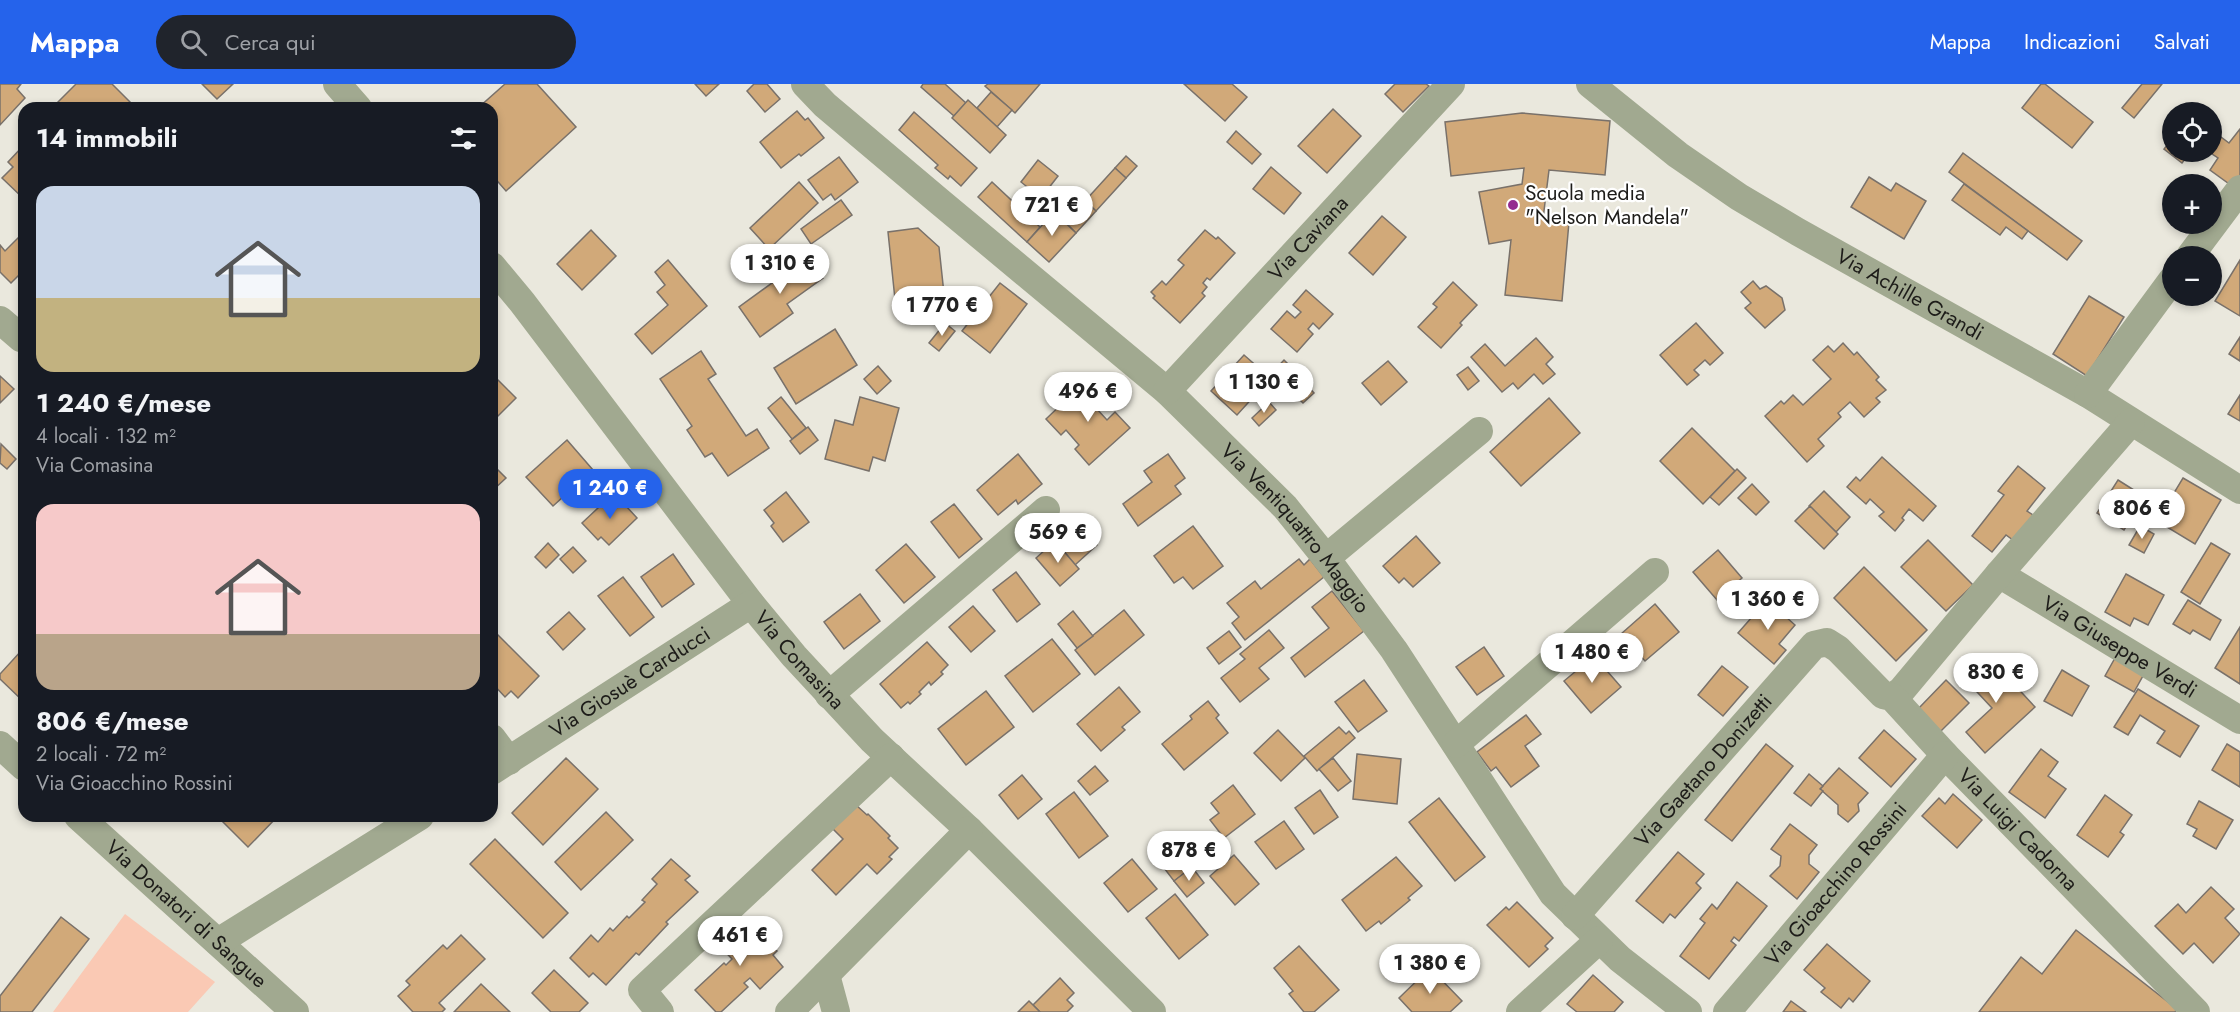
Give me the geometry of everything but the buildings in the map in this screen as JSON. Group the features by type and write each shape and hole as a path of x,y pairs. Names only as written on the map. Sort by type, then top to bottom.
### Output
{"street":[{"path":"338,84 353,102"},
{"name":"Via Ventiquattro Maggio","path":"805,84 825,105 1167,391 1285,507 1394,650 1553,894 1599,940 1688,1012"},
{"name":"Via Caviana","path":"1167,391 1451,84"},
{"name":"Via Achille Grandi","path":"1590,84 1678,155 1739,197 2088,394 2131,423 2238,483"},
{"path":"2197,246 2240,189"},
{"name":"Via Comasina","path":"498,273 794,657 891,757 969,830 1152,1012"},
{"path":"2088,394 2162,294"},
{"path":"0,320 18,335"},
{"path":"1892,697 1901,691 1999,574 2131,423"},
{"path":"1326,558 1479,431"},
{"path":"830,695 1046,510"},
{"path":"1456,744 1655,572"},
{"name":"Via Giuseppe Verdi","path":"1999,574 2240,720"},
{"name":"Via Giosuè Carducci","path":"500,766 751,604"},
{"name":"Via Gaetano Donizetti","path":"1575,916 1814,645 1827,642 1838,649"},
{"name":"Via Luigi Cadorna","path":"1838,649 1883,695 1892,697 2196,1012"},
{"path":"1,747 18,762"},
{"name":"Via Gioacchino Rossini","path":"1727,1012 1945,754"},
{"path":"660,1012 642,990 891,757"},
{"name":"Via Donatori di Sangue","path":"85,822 295,1012"},
{"path":"218,942 410,822"},
{"path":"789,1012 969,830"},
{"path":"1520,1012 1599,940"},
{"path":"826,975 836,1012"}],"shaded area":[{"path":"125,914 215,982 188,1012 53,1012"}],"place":[{"name":"Scuola media \"Nelson Mandela\"","path":"1513,205"}]}
